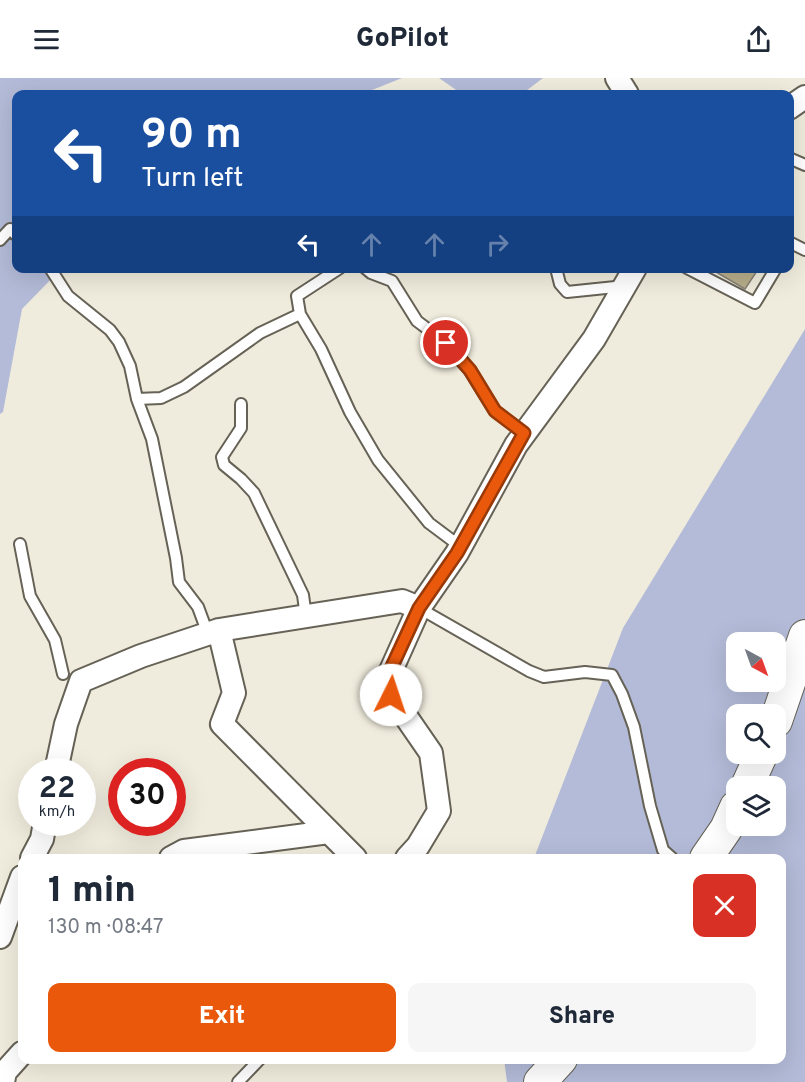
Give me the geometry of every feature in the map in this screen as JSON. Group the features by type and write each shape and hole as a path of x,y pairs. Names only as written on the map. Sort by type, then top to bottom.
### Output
{"main road":[{"path":"782,704 805,636"},
{"path":"709,854 726,829"},
{"path":"540,1082 556,1064"}],"street":[{"path":"411,854 439,811 431,753 391,695 388,675 419,608 461,547 524,433 594,339 630,277"},
{"path":"59,758 66,724 81,681 141,656 214,632 306,616 402,601 419,608"},
{"path":"214,632 234,693 222,724 351,854"},
{"path":"178,854 184,851 329,832"},
{"path":"34,854 43,836"},
{"path":"0,937 18,888"},
{"path":"3,1082 5,1072 18,1057"}],"lane":[{"path":"0,240 10,229 12,231"},
{"path":"53,273 68,296 110,330 119,342 130,366 137,399 152,439 176,558 178,582 214,632"},
{"path":"332,273 297,296 300,314 321,349 350,412 378,460 429,523 461,547"},
{"path":"371,273 392,281 417,321 446,343 470,370 495,411 524,433"},
{"path":"557,273 560,284 567,292 630,277"},
{"path":"697,273 755,303 773,273"},
{"path":"137,399 161,398 184,387 260,333 300,314"},
{"path":"241,404 241,428 222,457 224,465 254,494 303,595 306,616"},
{"path":"20,544 30,596 55,640 63,674"},
{"path":"419,608 529,671 544,677 585,672 612,675 622,694 634,727 650,806 663,850 668,854"},
{"path":"237,1082 255,1064"}],"shaded area":[{"path":"0,78 402,78 372,90 12,90 12,273 57,273 22,309 3,412 0,414"},
{"path":"439,78 543,78 527,90 456,90"},
{"path":"805,329 805,1082 507,1082 505,1064 786,1064 786,854 536,854 623,628"}],"building":[{"path":"718,273 756,273 745,289"}],"route":[{"path":"391,695 388,675 419,608 457,553 524,433 495,411 470,370 446,343"}]}
